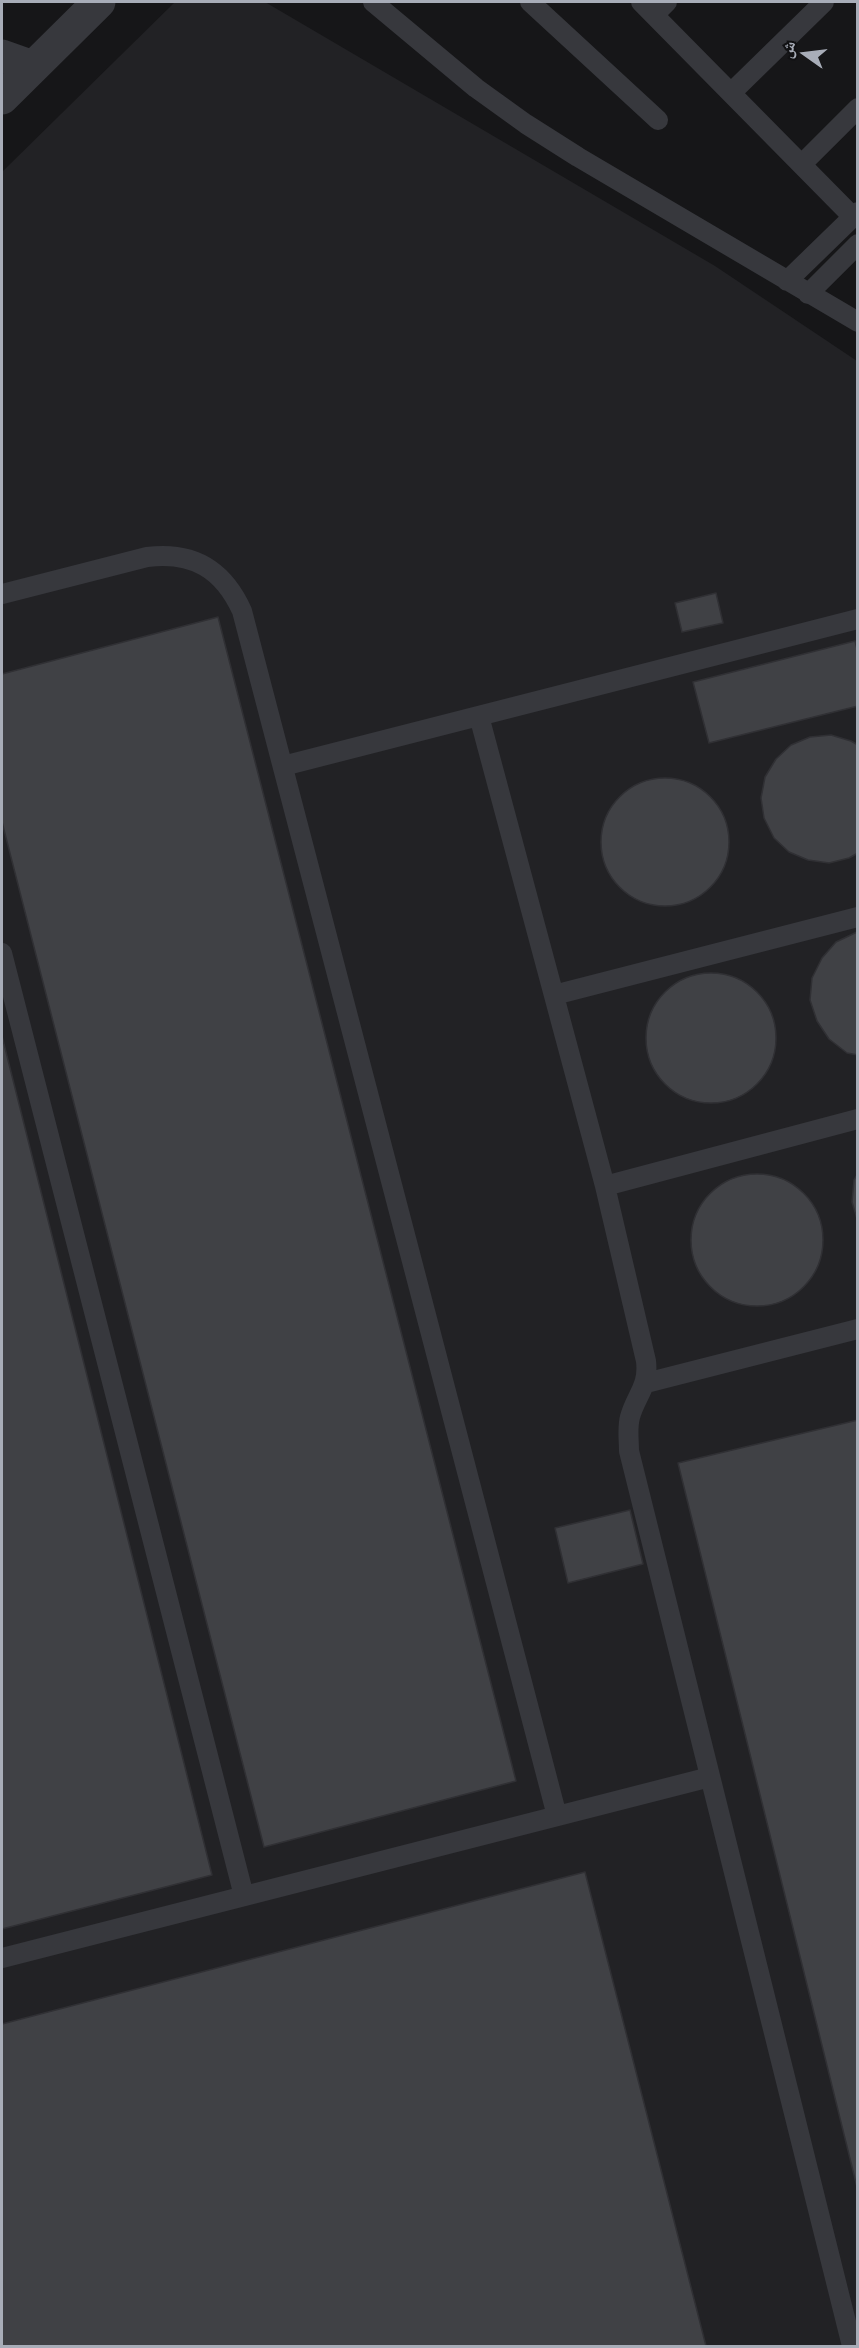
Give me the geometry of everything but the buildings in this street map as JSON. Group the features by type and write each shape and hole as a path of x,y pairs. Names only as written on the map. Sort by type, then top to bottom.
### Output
{"street":[{"path":"2,98 99,2"},
{"path":"2,56 33,67"}],"lane":[{"path":"373,2 476,88 526,124 858,322"},
{"path":"531,2 658,120"},
{"path":"731,93 824,2"},
{"path":"654,6 731,93 855,214 787,281"},
{"path":"802,164 858,108"},
{"path":"808,294 858,244"},
{"path":"2,594 147,557 164,555 198,561 212,570 230,588 242,611 557,1816"},
{"path":"283,766 858,619"},
{"path":"479,716 605,1186 646,1361 646,1383 630,1414 629,1451 852,2346"},
{"path":"554,996 858,917"},
{"path":"2,953 244,1896"},
{"path":"605,1186 858,1119"},
{"path":"646,1383 858,1329"},
{"path":"2,1958 710,1777"}],"shaded area":[{"path":"175,2 265,2 715,266 857,361 857,2346 2,2346 2,172"}]}
